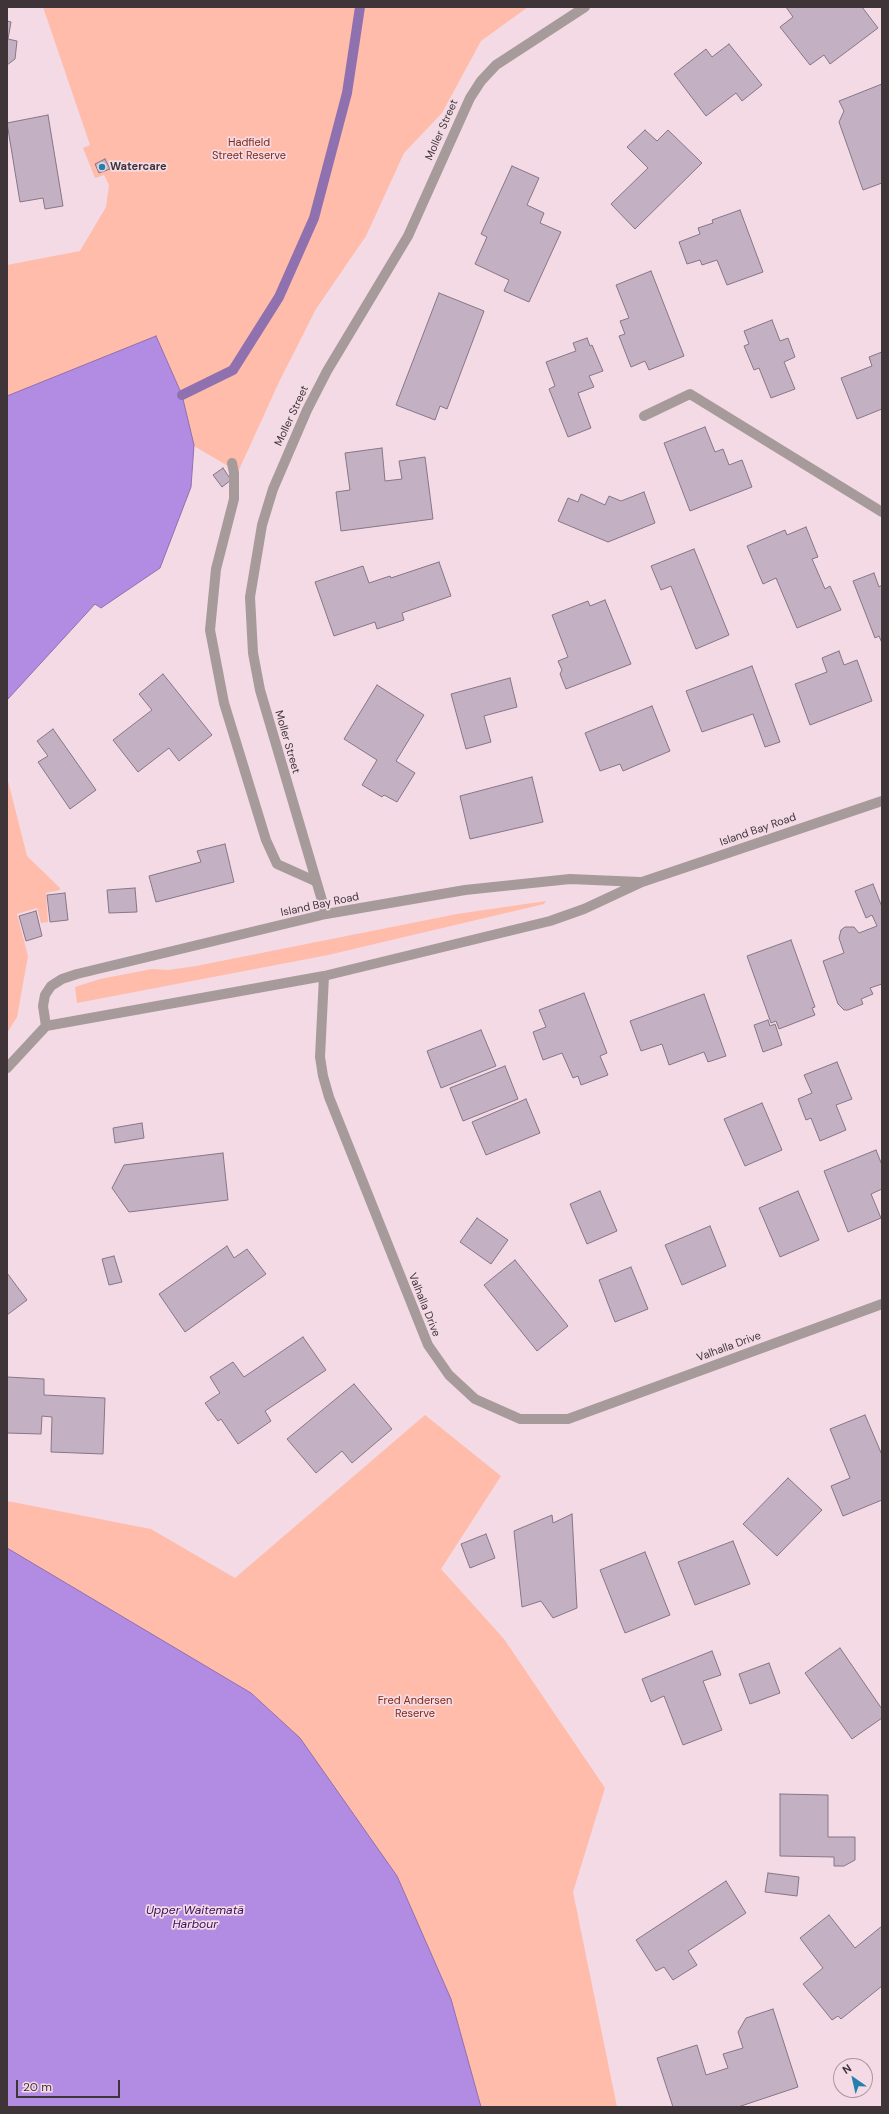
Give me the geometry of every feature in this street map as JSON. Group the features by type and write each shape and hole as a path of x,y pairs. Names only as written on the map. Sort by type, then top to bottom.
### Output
{"street":[{"name":"Moller Street","path":"326,914 315,881 260,690 253,653 251,590 262,525 273,489 307,410 327,371 408,236 456,125 481,81 496,65 507,57 585,7"},
{"path":"644,416 690,394 882,512"},
{"path":"232,463 234,473 234,499 216,569 210,630 224,703 266,840 277,864 315,881"},
{"name":"Island Bay Road","path":"642,882 590,880 548,881 464,890 326,914 77,974 52,986 45,995 43,1006 46,1026 324,976 550,921 584,909 642,882 882,801"},
{"name":"Valhalla Drive","path":"324,976 320,1057 323,1076 329,1097 428,1346 449,1375 475,1399 520,1419 568,1419 882,1304"},
{"path":"7,1068 46,1026"}],"green space":[{"name":"Hadfield Street Reserve","path":"43,7 528,7 481,41 442,113 404,153 366,236 316,309 279,382 238,472 194,446 191,487 160,568 101,608 95,604 7,700 7,265 80,251 106,207 109,185 104,175 95,178 83,148 90,145"},
{"path":"7,777 27,856 60,888 60,890 46,893 48,922 41,923 37,908 17,914 28,956 17,1017 7,1033"},
{"path":"546,901 544,904 328,955 77,1003 75,987 100,979 152,969 168,970 196,966 457,914"},
{"name":"Fred Andersen Reserve","path":"425,1415 501,1476 441,1569 504,1639 605,1788 573,1892 617,2107 199,2107 7,1835 7,1501 151,1529 235,1578"}],"water":[{"path":"156,336 182,395 194,445 191,487 160,568 101,608 95,604 7,700 7,396"},
{"name":"Upper Waitematā Harbour","path":"7,1548 251,1693 300,1738 397,1876 451,1999 481,2107 7,2107"}],"building":[{"path":"786,7 862,7 878,28 830,64 824,55 810,65 780,27 793,17"},
{"path":"7,21 11,22 8,39 17,41 15,59 7,65"},
{"path":"729,44 762,85 742,101 736,93 706,116 674,74 706,49 712,57"},
{"path":"882,84 882,183 863,190 839,122 844,111 839,101"},
{"path":"48,115 63,206 45,209 43,198 20,202 7,123"},
{"path":"645,130 657,141 668,130 702,163 635,229 611,204 648,168 627,147"},
{"name":"Watercare","path":"105,159 110,169 99,173 95,164"},
{"path":"512,166 539,178 527,205 544,213 540,223 561,232 529,302 504,291 509,280 475,264 487,237 481,234"},
{"path":"740,210 763,272 727,285 717,260 702,265 700,260 687,264 679,242 700,234 698,228 713,223 712,220"},
{"path":"651,271 684,356 649,370 645,361 631,367 619,336 625,334 620,321 629,318 616,285"},
{"path":"439,293 484,311 447,409 440,406 435,420 396,405"},
{"path":"772,320 780,341 788,338 795,357 784,362 795,389 771,398 759,368 754,370 744,346 749,344 744,331"},
{"path":"587,338 590,346 592,345 603,371 589,376 594,387 578,393 591,428 568,437 549,389 555,386 546,362 576,351 573,343"},
{"path":"882,352 882,409 857,419 841,378 872,366 869,357"},
{"path":"705,427 715,452 723,449 729,465 742,460 752,487 690,511 664,443"},
{"path":"382,448 385,481 402,479 399,461 425,457 433,519 341,531 336,492 350,490 345,453"},
{"path":"223,468 231,480 222,487 213,475"},
{"path":"644,492 655,523 608,542 558,521 568,498 578,502 581,494 605,505 609,496 621,501"},
{"path":"806,527 818,557 812,559 825,589 830,586 841,610 797,628 776,578 763,584 747,546 785,530 787,535"},
{"path":"694,549 729,635 696,649 671,586 661,590 651,566"},
{"path":"439,562 451,596 402,613 404,620 377,629 375,622 334,636 315,582 363,566 369,583 390,576 391,578"},
{"path":"874,573 879,587 882,585 882,643 879,636 875,638 853,581"},
{"path":"605,600 631,664 566,689 560,674 562,670 558,661 568,657 552,615 588,601 590,606"},
{"path":"839,651 844,665 857,660 872,701 810,725 795,684 827,672 822,658"},
{"path":"752,666 780,742 765,747 753,714 702,732 686,691"},
{"path":"163,674 212,735 179,761 169,748 138,772 113,740 152,710 139,694"},
{"path":"510,678 517,707 484,716 491,742 466,749 451,694"},
{"path":"377,685 424,715 396,761 415,773 397,802 384,795 382,797 362,785 377,760 344,739"},
{"path":"652,706 670,751 623,771 620,764 600,771 585,733"},
{"path":"53,729 96,790 70,809 38,762 48,756 37,741"},
{"path":"532,777 543,822 470,839 460,796"},
{"path":"225,844 234,882 156,902 149,876 201,862 197,851"},
{"path":"873,884 882,907 882,984 870,988 873,994 861,999 863,1004 848,1010 844,1010 838,1004 823,961 844,953 839,938 841,930 845,927 854,927 859,933 877,926 872,915 866,918 855,891"},
{"path":"135,888 137,912 109,913 107,890"},
{"path":"65,893 68,920 50,922 47,895"},
{"path":"36,911 42,936 26,941 19,916"},
{"path":"791,940 815,1007 812,1008 815,1015 779,1029 776,1021 771,1023 747,956"},
{"path":"584,993 607,1053 600,1056 608,1075 581,1085 578,1076 573,1078 562,1053 543,1060 533,1032 546,1027 539,1010"},
{"path":"704,994 726,1056 708,1062 704,1052 669,1065 662,1044 641,1051 630,1021"},
{"path":"768,1020 770,1026 775,1024 782,1045 763,1052 754,1025"},
{"path":"481,1030 496,1066 441,1088 427,1051"},
{"path":"837,1062 852,1099 836,1105 846,1130 820,1141 811,1118 806,1120 798,1099 812,1093 804,1075"},
{"path":"505,1066 518,1099 463,1121 450,1088"},
{"path":"526,1099 540,1133 486,1155 472,1122"},
{"path":"762,1103 782,1150 745,1166 724,1119"},
{"path":"142,1123 144,1138 115,1143 113,1128"},
{"path":"876,1150 882,1165 882,1189 871,1194 881,1218 848,1232 824,1171"},
{"path":"223,1153 228,1200 129,1212 112,1188 124,1165"},
{"path":"600,1191 617,1231 587,1244 570,1204"},
{"path":"798,1191 819,1240 780,1257 759,1208"},
{"path":"477,1218 508,1240 491,1264 460,1242"},
{"path":"710,1226 726,1266 682,1285 665,1245"},
{"path":"227,1246 234,1258 247,1249 266,1274 185,1332 159,1294"},
{"path":"114,1256 122,1282 109,1285 102,1259"},
{"path":"515,1260 568,1326 537,1351 484,1285"},
{"path":"631,1267 648,1309 615,1322 599,1280"},
{"path":"7,1273 27,1300 7,1315"},
{"path":"303,1337 326,1370 265,1411 271,1421 238,1444 221,1419 218,1421 205,1403 220,1393 210,1377 233,1362 244,1377"},
{"path":"7,1377 44,1379 44,1395 105,1398 103,1454 51,1452 52,1417 42,1416 41,1434 7,1433"},
{"path":"354,1384 392,1429 352,1463 342,1451 316,1473 287,1439"},
{"path":"865,1415 882,1455 882,1500 843,1516 831,1486 850,1478 830,1429"},
{"path":"788,1478 822,1510 777,1556 743,1524"},
{"path":"572,1514 577,1608 553,1618 541,1601 522,1607 514,1531 552,1515 553,1523"},
{"path":"486,1534 495,1558 470,1568 461,1544"},
{"path":"733,1541 750,1584 695,1605 678,1562"},
{"path":"645,1552 670,1615 625,1633 600,1570"},
{"path":"840,1648 882,1709 882,1718 852,1739 805,1673"},
{"path":"712,1651 721,1675 703,1681 722,1730 683,1745 664,1696 651,1702 642,1679"},
{"path":"769,1663 780,1693 750,1704 739,1674"},
{"path":"780,1794 828,1795 828,1837 855,1837 855,1860 844,1866 834,1866 834,1857 780,1856"},
{"path":"768,1873 799,1877 797,1896 765,1892"},
{"path":"726,1881 746,1913 688,1951 697,1965 673,1980 664,1967 656,1971 636,1940"},
{"path":"829,1915 855,1948 882,1926 882,1986 841,2019 838,2016 832,2020 803,1984 823,1968 800,1938"},
{"path":"773,2009 798,2087 738,2107 673,2107 657,2058 697,2045 706,2075 728,2068 723,2054 743,2048 738,2032 746,2018"}],"waterway":[{"path":"182,395 233,370 279,297 314,218 347,93 360,7"}],"place":[{"name":"Watercare","path":"102,167"}]}
